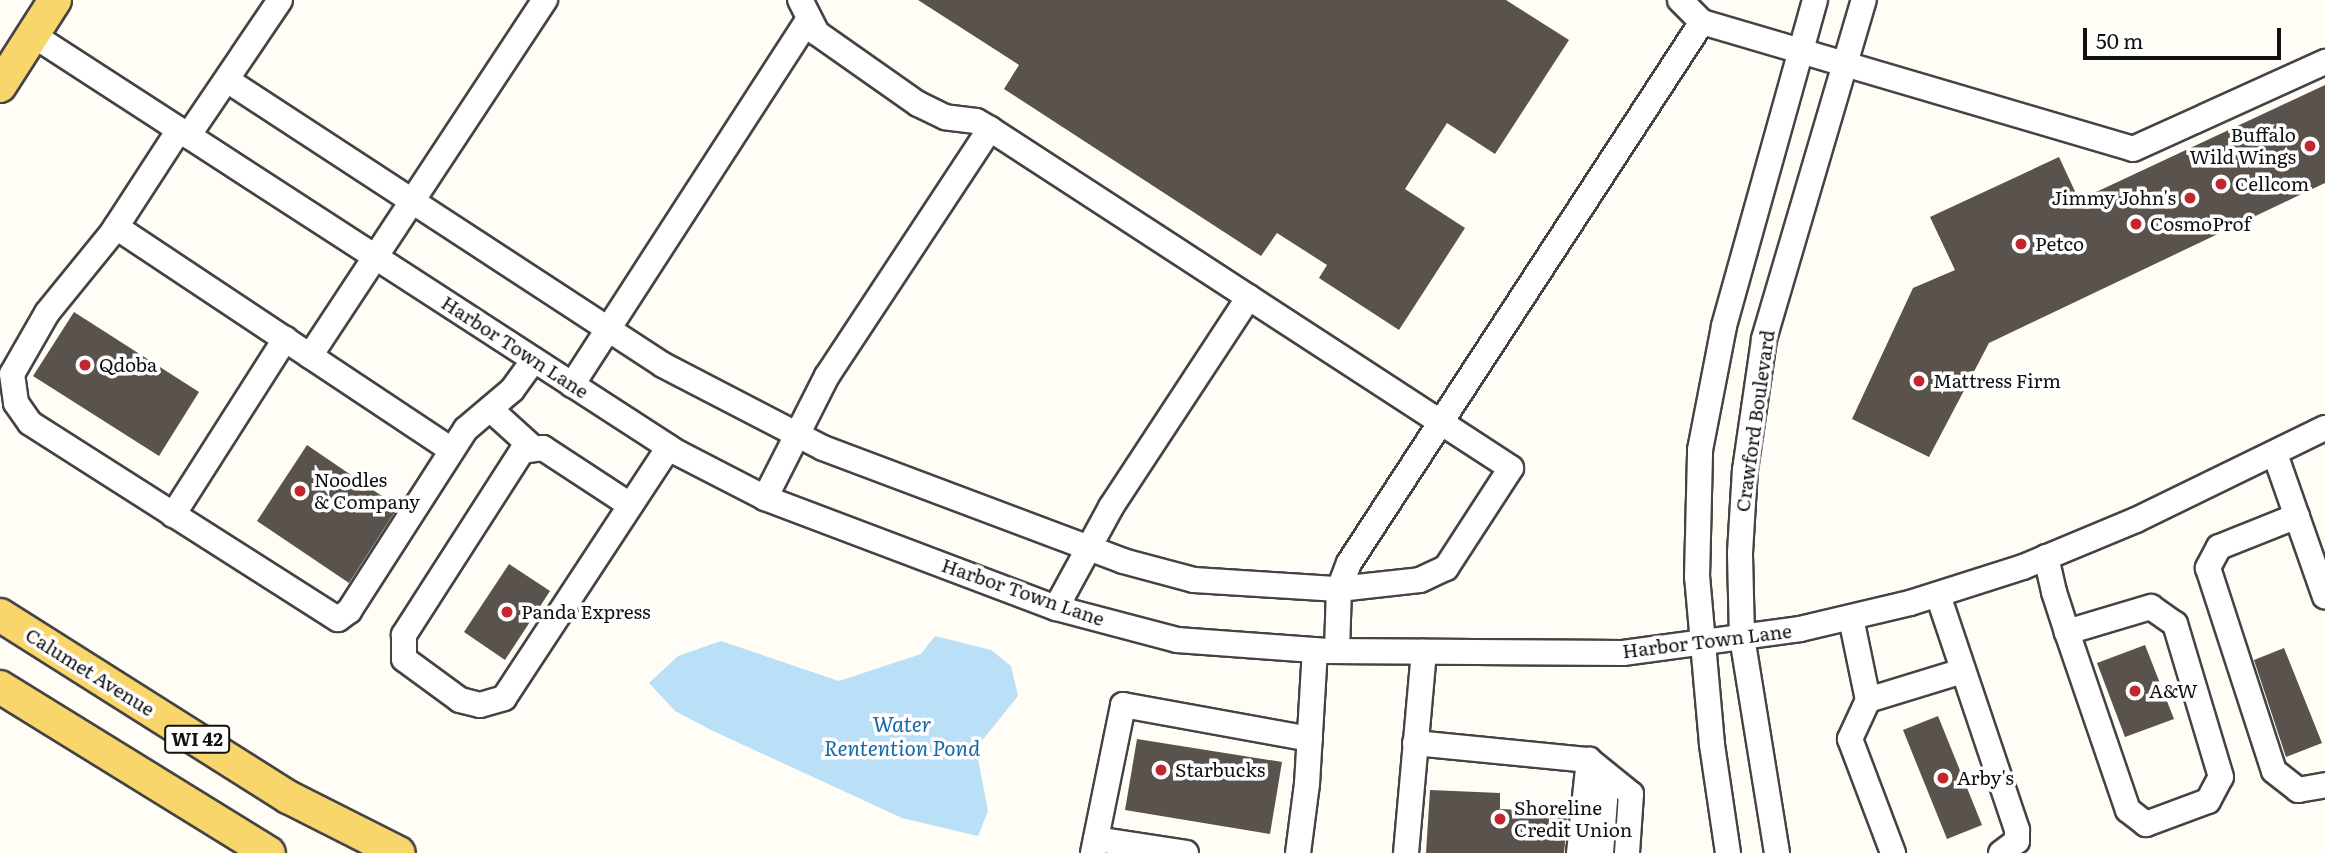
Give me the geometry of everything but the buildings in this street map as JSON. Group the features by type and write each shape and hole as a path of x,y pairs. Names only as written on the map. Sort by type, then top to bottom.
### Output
{"main road":[{"path":"0,86 55,0"},
{"name":"Calumet Avenue","path":"0,615 288,797 399,853"},
{"path":"0,687 269,853"}],"street":[{"path":"280,0 226,80 183,133 116,227 47,313 12,374 11,387 30,423 338,618 349,611 466,429 512,390 534,360"},
{"path":"310,356 414,203 545,0"},
{"path":"1680,0 1702,22 2133,149 2325,62"},
{"path":"1728,853 1702,642 1695,519 1708,394 1815,0"},
{"name":"Crawford Boulevard","path":"1777,853 1742,637 1742,502 1764,339 1864,0"},
{"path":"226,80 687,380 794,436 1088,549 1194,580 1339,589 1434,577 1457,553 1511,468 990,129 976,121 944,117 918,104 817,33 804,9"},
{"path":"572,385 804,9"},
{"path":"1298,853 1310,739 1339,589 1349,564 1438,419 1702,22"},
{"name":"Harbor Town Lane","path":"33,35 669,447 765,498 1056,608 1177,640 1326,651 1623,653 1742,637 1851,618 1938,595 2046,558 2275,454 2325,428"},
{"path":"765,498 794,436 827,376 990,129"},
{"path":"116,227 452,450"},
{"path":"1056,608 1088,549 1249,297"},
{"path":"173,515 285,339"},
{"path":"490,409 531,446"},
{"path":"630,505 543,447 531,446 522,451 404,635 404,659 460,700 480,705 504,698 669,447"},
{"path":"2275,454 2325,597"},
{"path":"2297,516 2220,547 2208,568 2274,772 2298,790 2325,785"},
{"path":"2046,558 2067,632 2129,810 2147,824 2208,801 2221,777 2175,624 2151,607 2067,632"},
{"path":"1938,595 2017,830 2017,841 2001,853"},
{"path":"1851,618 1868,700 1850,739 1893,853"},
{"path":"1406,853 1424,652"},
{"path":"1868,700 1962,671"},
{"path":"1186,853 1095,846 1123,705 1310,739"},
{"path":"1416,743 1589,760 1631,794 1627,853"},
{"path":"1579,853 1589,760"},
{"path":"1589,760 1594,797 1590,853"},
{"path":"1589,760 1605,800 1601,853"},
{"path":"1589,760 1618,808 1614,853"}],"water":[{"name":"Water Rentention Pond","path":"935,636 991,650 1011,666 1018,696 976,748 988,811 978,836 902,818 711,730 675,711 649,683 678,656 721,641 839,681 921,654"}],"place":[{"name":"Buffalo Wild Wings","path":"2310,146"},
{"name":"Cellcom","path":"2221,184"},
{"name":"Jimmy John's","path":"2190,198"},
{"name":"CosmoProf","path":"2136,224"},
{"name":"Petco","path":"2021,244"},
{"name":"Qdoba","path":"85,365"},
{"name":"Mattress Firm","path":"1919,381"},
{"name":"Noodles & Company","path":"300,491"},
{"name":"Panda Express","path":"507,612"},
{"name":"A&W","path":"2135,691"},
{"name":"Starbucks","path":"1161,770"},
{"name":"Arby's","path":"1943,778"},
{"name":"Shoreline Credit Union","path":"1500,819"}]}
